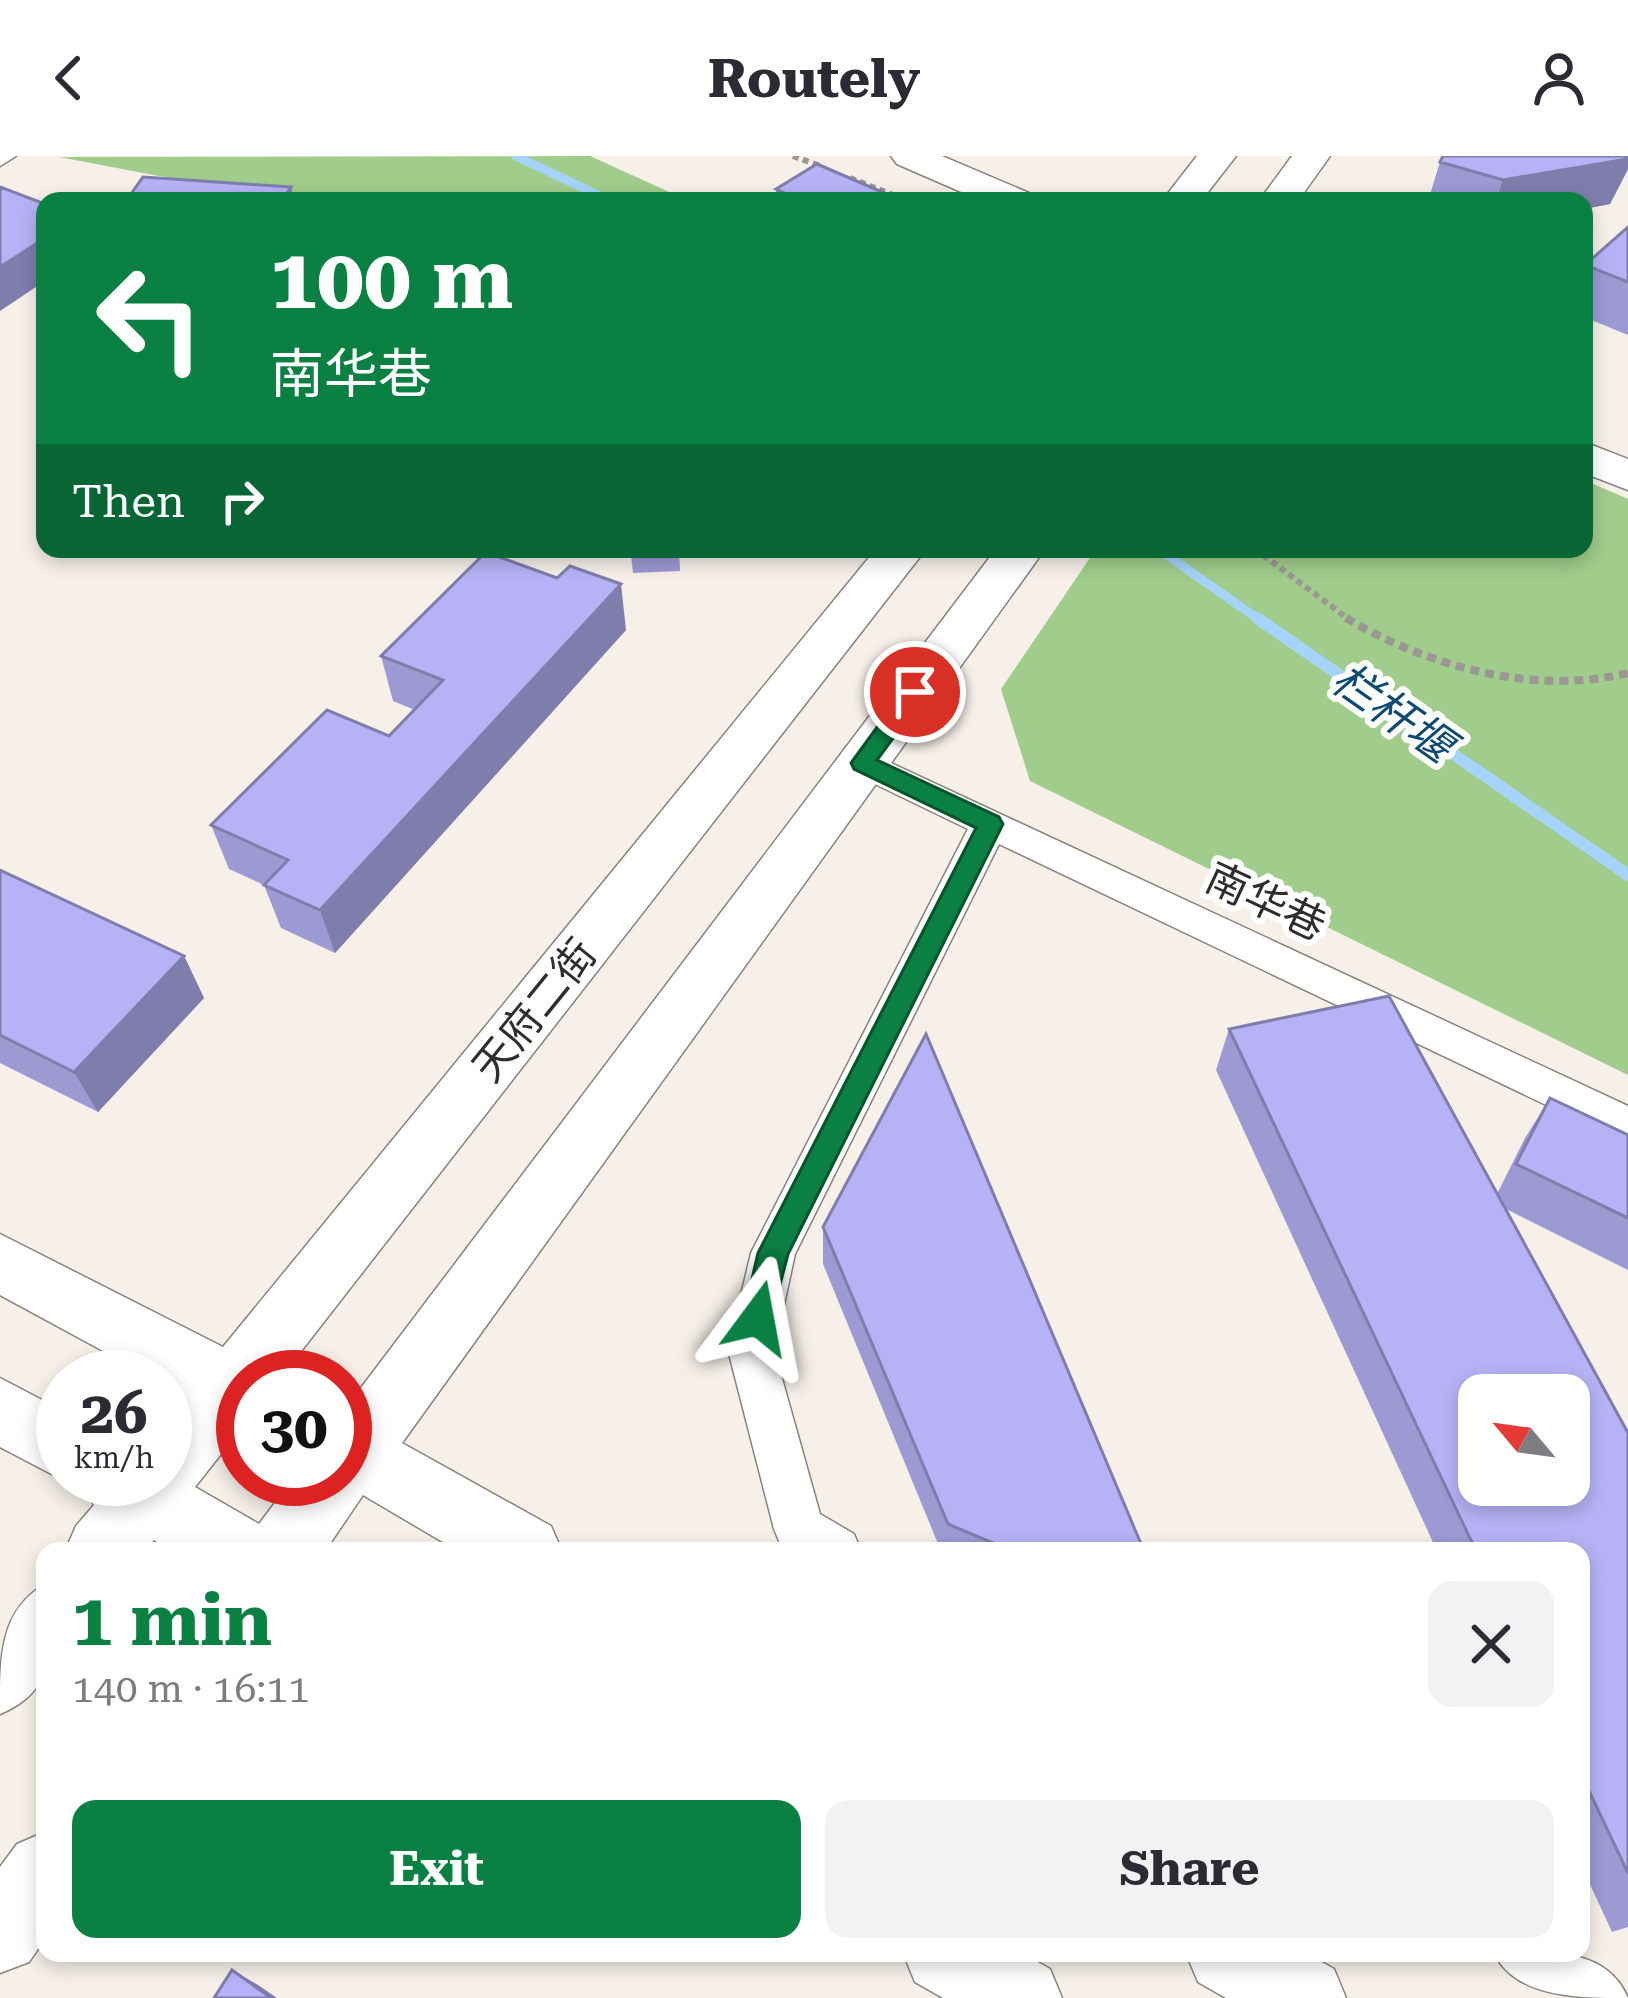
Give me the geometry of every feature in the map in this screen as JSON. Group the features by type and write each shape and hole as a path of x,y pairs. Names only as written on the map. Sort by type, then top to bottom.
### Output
{"main road":[{"path":"910,156 995,192"},
{"path":"1188,192 1217,156"},
{"path":"1285,192 1311,156"},
{"path":"1593,460 1628,476"},
{"name":"天府二街","path":"269,1350 895,558"},
{"path":"372,1425 1014,558"},
{"path":"0,1262 216,1377"},
{"path":"0,1410 36,1432"},
{"name":"天府二街","path":"192,1435 216,1411"},
{"path":"372,1474 508,1542"},
{"name":"天府二街","path":"107,1542 130,1506"},
{"path":"179,1506 226,1542"},
{"path":"288,1542 314,1506"},
{"path":"0,1677 36,1632"},
{"path":"0,1933 36,1884"},
{"path":"960,1962 1022,1998"},
{"path":"1243,1962 1305,1998"}],"street":[{"name":"南华巷","path":"862,763 1628,1126"},
{"path":"821,1542 799,1529 751,1350 773,1253 990,824"},
{"path":"1537,1962 1599,1998"}],"path":[{"path":"793,156 885,192"},
{"path":"1267,558 1333,610 1394,646 1525,681 1603,679 1628,673"}],"green space":[{"path":"590,156 669,192 244,192 59,157"},
{"path":"1593,484 1628,499 1628,1075 1030,781 1001,689 1090,558 1593,558"}],"building":[{"path":"1443,156 1628,157 1503,180 1440,162"},
{"path":"817,164 882,192 782,192 776,189"},
{"path":"143,177 291,187 288,192 132,192"},
{"path":"0,187 36,201 36,244 0,267"},
{"path":"1628,227 1628,282 1593,268 1593,258"},
{"path":"480,558 502,558 557,578 570,566 621,584 320,910 264,885 288,860 211,825 327,710 389,736 443,680 381,656"},
{"path":"0,870 184,956 74,1072 0,1035"},
{"path":"1389,996 1628,1433 1628,1873 1590,1793 1590,1542 1472,1542 1229,1029"},
{"path":"926,1034 1140,1542 991,1542 948,1524 823,1227"},
{"path":"1550,1098 1628,1135 1628,1218 1516,1164"},
{"path":"232,1970 271,1998 214,1998"}],"waterway":[{"name":"栏杆堰","path":"516,156 591,192"},
{"name":"栏杆堰","path":"1171,558 1261,621"},
{"name":"栏杆堰","path":"1257,618 1628,875"}],"route":[{"path":"758,1318 773,1253 990,824 862,763 915,692"}]}
